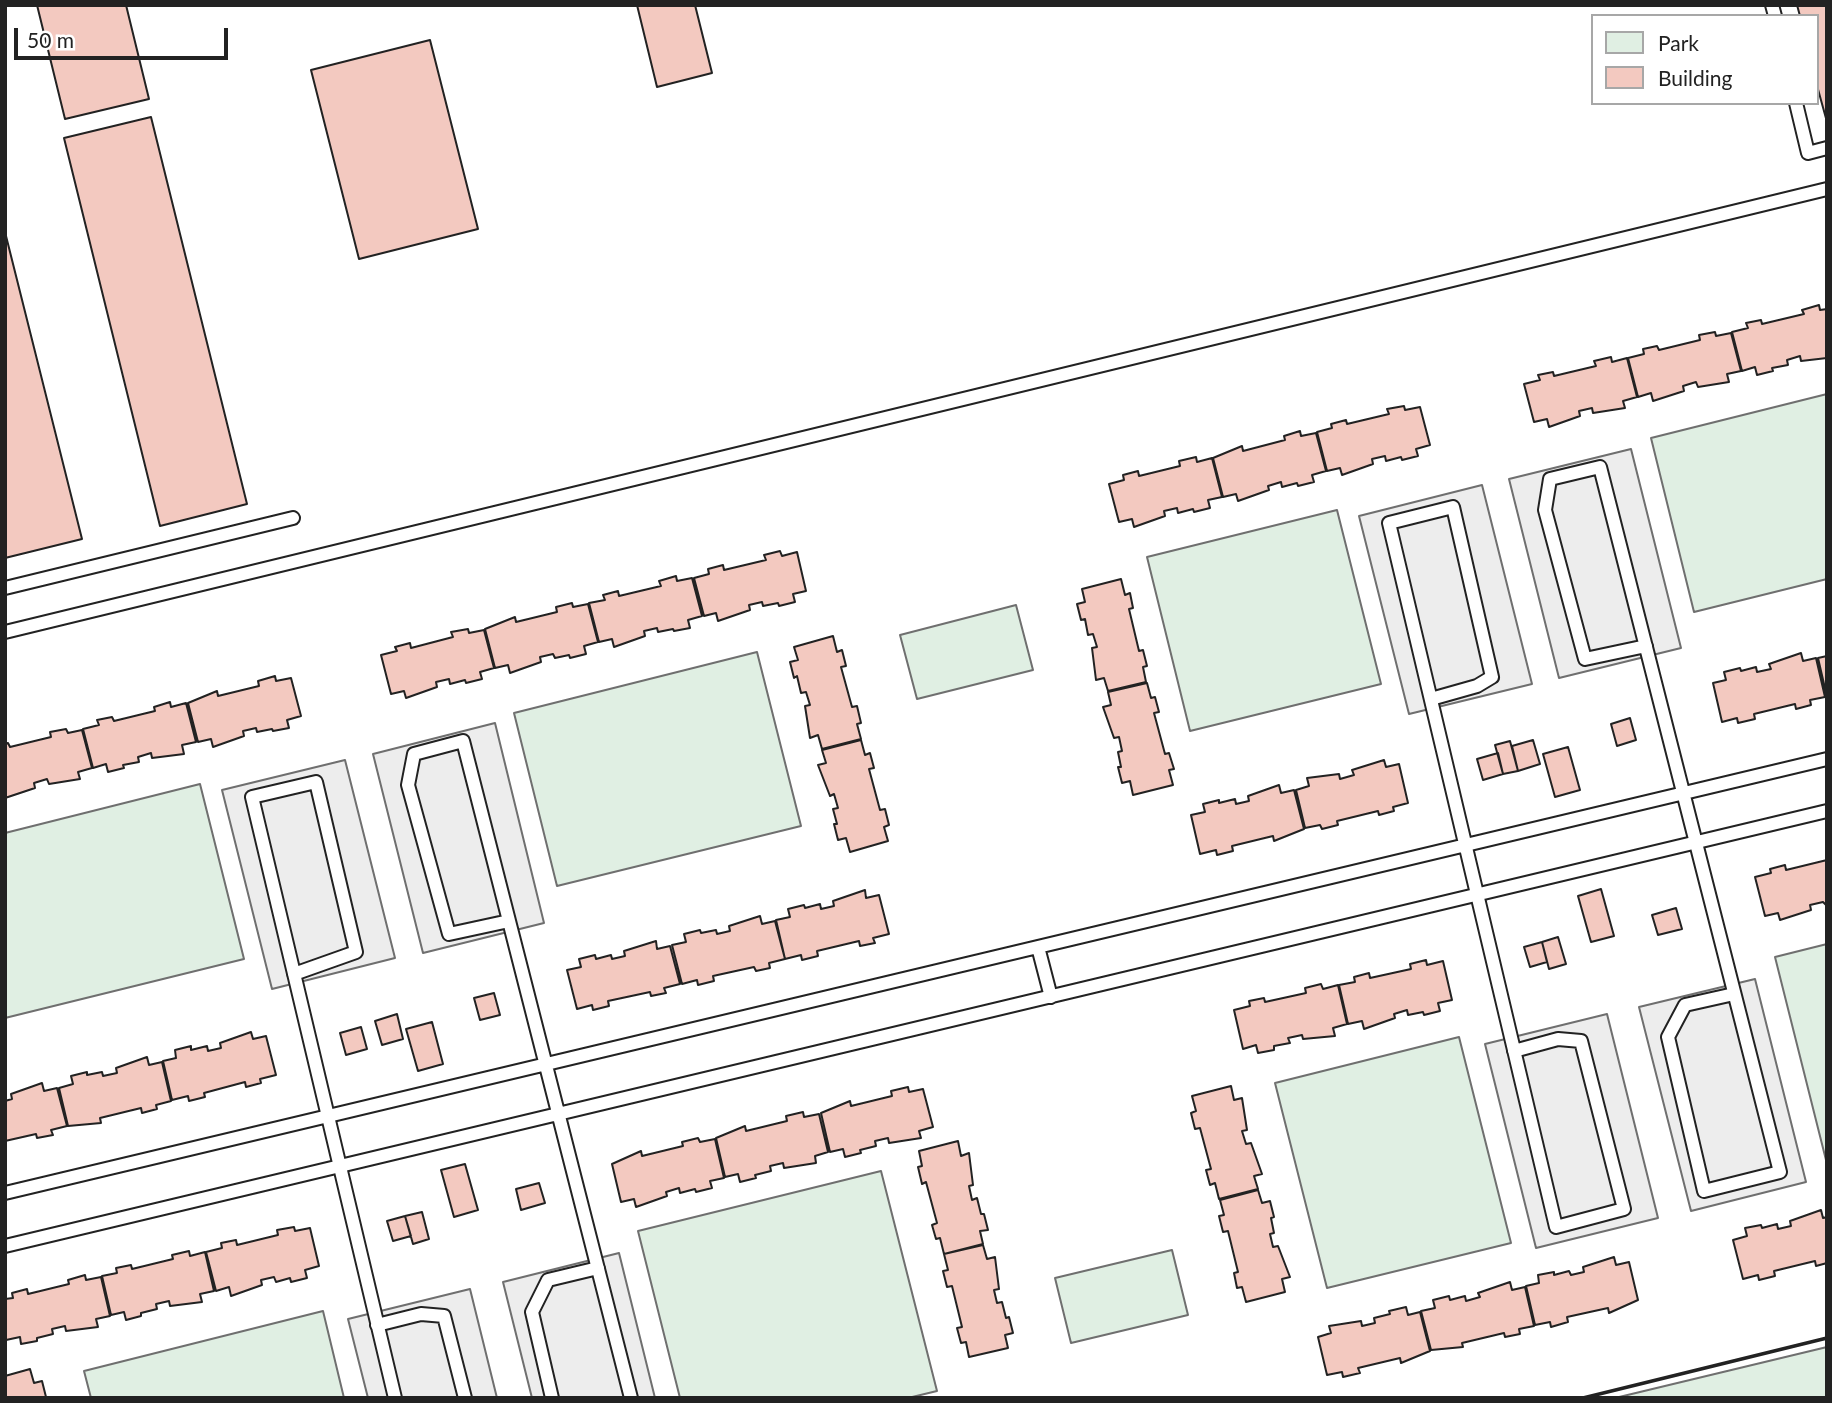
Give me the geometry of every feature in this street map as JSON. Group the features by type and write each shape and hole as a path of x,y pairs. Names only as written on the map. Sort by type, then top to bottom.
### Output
{"lane":[{"path":"1796,105 1808,153 1827,148"},
{"path":"5,632 1827,189"},
{"path":"1646,646 1585,659 1545,510 1550,479 1600,467 1684,793 1734,994 1780,1171 1704,1191 1668,1037 1685,1005 1734,994"},
{"path":"1431,699 1477,686 1492,677 1452,508 1389,523 1465,845 1477,895 1514,1051 1556,1227 1624,1209 1581,1041 1558,1039 1514,1051"},
{"path":"5,588 293,518"},
{"path":"509,920 449,934 408,785 414,754 463,741 509,920 545,1065 631,1398"},
{"path":"5,1193 1827,760"},
{"path":"294,974 356,952 316,782 252,797 377,1325 395,1398"},
{"path":"5,1247 1827,811"},
{"path":"1038,947 1051,996"},
{"path":"552,1398 531,1312 548,1280 598,1268"},
{"path":"377,1325 421,1314 444,1316 465,1398"}],"green space":[{"path":"1827,394 1827,579 1694,612 1651,438"},
{"path":"1337,510 1381,684 1190,731 1147,557"},
{"path":"1016,605 1033,670 917,699 900,635"},
{"path":"757,652 801,826 557,886 514,713"},
{"path":"200,784 244,959 5,1018 5,833"},
{"path":"1827,944 1827,1164 1775,957"},
{"path":"1459,1037 1511,1243 1327,1288 1275,1083"},
{"path":"881,1171 937,1391 908,1398 680,1398 638,1231"},
{"path":"1172,1250 1188,1315 1071,1343 1055,1278"},
{"path":"323,1311 344,1398 91,1398 84,1371"},
{"path":"1827,1347 1827,1398 1615,1398"}],"shaded area":[{"path":"1631,449 1681,648 1559,678 1509,479"},
{"path":"1482,485 1532,684 1409,714 1359,516"},
{"path":"495,723 544,923 423,953 373,754"},
{"path":"345,760 395,958 272,989 222,790"},
{"path":"1755,979 1806,1182 1691,1211 1639,1007"},
{"path":"1607,1014 1658,1218 1536,1248 1485,1044"},
{"path":"619,1253 655,1398 532,1398 503,1282"},
{"path":"470,1289 497,1398 368,1398 348,1319"}],"building":[{"path":"37,5 126,5 149,99 65,119"},
{"path":"637,5 695,5 712,73 657,87"},
{"path":"1797,5 1827,5 1827,122 1818,89 1818,14 1799,14"},
{"path":"430,40 478,229 359,259 311,70"},
{"path":"151,117 247,504 160,526 64,138"},
{"path":"5,232 82,539 5,558"},
{"path":"1819,305 1820,310 1827,309 1827,358 1801,361 1800,356 1787,360 1788,365 1757,375 1755,367 1742,371 1732,332 1748,328 1746,323 1761,320 1762,324 1804,314 1802,310"},
{"path":"1715,332 1716,336 1731,333 1741,371 1727,374 1729,382 1698,387 1696,382 1683,386 1684,391 1653,401 1651,393 1638,397 1628,358 1644,354 1643,349 1657,346 1659,350 1700,340 1699,335"},
{"path":"1611,357 1612,362 1627,358 1637,397 1623,401 1625,408 1593,413 1592,408 1579,411 1580,416 1549,427 1547,419 1534,422 1524,384 1540,380 1538,375 1553,372 1554,376 1596,366 1594,361"},
{"path":"1404,406 1405,410 1420,407 1430,445 1416,449 1418,456 1402,460 1401,457 1386,461 1385,456 1372,459 1373,464 1342,475 1340,468 1327,471 1317,432 1332,428 1331,424 1346,420 1347,424 1389,414 1387,409"},
{"path":"1300,431 1301,436 1316,433 1326,471 1312,475 1314,482 1282,487 1281,482 1268,486 1269,490 1238,501 1236,494 1223,497 1213,458 1242,446 1243,451 1285,440 1284,436"},
{"path":"1196,457 1197,462 1212,458 1222,497 1208,500 1210,508 1194,512 1193,509 1178,513 1177,508 1164,511 1165,516 1134,527 1132,519 1119,522 1109,484 1124,480 1123,475 1138,471 1139,476 1180,466 1179,461"},
{"path":"780,551 782,556 797,552 806,591 793,594 795,602 779,606 778,603 763,606 762,602 749,605 750,610 718,621 716,613 704,616 694,578 709,574 708,569 723,565 724,570 766,560 764,555"},
{"path":"676,576 677,581 692,578 702,616 688,620 690,628 658,632 657,628 644,631 645,636 614,647 612,639 599,642 589,603 605,600 603,595 618,591 619,596 661,586 659,581"},
{"path":"1121,579 1125,595 1130,593 1133,608 1129,609 1139,651 1143,650 1147,666 1143,667 1146,682 1108,691 1104,678 1096,680 1092,648 1097,647 1093,634 1088,635 1085,619 1081,620 1077,604 1085,602 1082,589"},
{"path":"572,603 573,607 588,604 598,642 584,646 586,654 570,658 569,655 555,658 553,654 540,657 541,662 510,673 508,665 495,668 485,629 515,617 516,622 557,612 556,607"},
{"path":"468,629 469,633 484,630 494,668 480,672 482,679 466,683 465,680 450,684 449,679 436,682 437,687 406,698 404,691 391,694 381,655 397,651 395,647 410,643 411,648 453,637 451,632"},
{"path":"833,636 837,652 842,650 846,666 841,667 852,707 857,706 861,723 857,724 861,739 822,749 818,735 810,738 805,706 810,705 806,692 801,693 797,676 794,678 790,662 798,660 794,647"},
{"path":"1801,653 1803,661 1816,658 1825,697 1810,700 1811,705 1796,709 1795,704 1754,714 1755,719 1738,723 1737,718 1722,722 1713,683 1726,680 1724,672 1740,668 1741,671 1756,667 1757,672 1771,669 1769,664"},
{"path":"1827,656 1827,697 1818,658"},
{"path":"275,676 276,681 291,678 301,716 287,720 289,728 257,732 256,728 243,731 244,736 213,747 211,739 198,742 188,703 217,691 218,696 259,686 258,681"},
{"path":"1147,683 1159,712 1154,713 1165,754 1169,753 1174,769 1169,770 1173,785 1133,795 1130,781 1122,783 1118,767 1121,767 1118,752 1122,751 1119,737 1114,738 1103,707 1111,705 1108,692"},
{"path":"170,702 171,707 186,703 196,742 182,745 184,754 152,758 151,753 138,757 139,762 108,772 106,764 93,768 83,729 99,725 97,720 112,717 114,721 155,711 154,707"},
{"path":"1630,718 1636,740 1617,746 1611,724"},
{"path":"66,729 68,733 82,730 92,768 78,772 80,779 49,784 47,779 34,783 35,788 5,798 5,744 8,743 10,747 51,737 50,732"},
{"path":"861,740 865,755 870,753 874,768 869,769 880,810 885,809 889,825 884,827 888,841 850,852 846,838 838,840 833,809 838,808 834,794 830,796 818,765 826,763 822,750"},
{"path":"1533,740 1540,764 1518,771 1512,746"},
{"path":"1510,741 1518,771 1503,774 1495,745"},
{"path":"1568,747 1580,790 1555,797 1543,754"},
{"path":"1498,753 1503,774 1483,780 1477,759"},
{"path":"1384,760 1386,767 1399,764 1408,803 1393,807 1394,811 1379,815 1378,811 1337,821 1338,825 1322,829 1320,825 1305,828 1296,790 1309,786 1307,778 1339,774 1340,779 1354,775 1352,770"},
{"path":"1279,785 1281,793 1294,790 1304,829 1274,841 1273,836 1232,846 1233,851 1217,855 1216,850 1200,854 1191,815 1205,812 1203,804 1219,800 1219,803 1235,799 1236,804 1249,801 1248,796"},
{"path":"1827,860 1827,906 1823,902 1810,905 1811,910 1780,920 1778,913 1765,916 1755,877 1771,873 1770,869 1785,865 1786,870"},
{"path":"1601,889 1614,936 1591,942 1578,896"},
{"path":"865,890 866,898 879,895 889,934 873,938 875,943 860,946 859,941 817,951 818,956 802,960 801,955 785,959 776,920 790,917 788,909 804,905 805,908 820,904 821,909 834,906 833,901"},
{"path":"1676,908 1682,929 1658,935 1652,915"},
{"path":"760,916 762,924 775,921 785,959 769,963 770,968 756,971 754,967 713,976 714,981 698,985 697,980 682,984 672,945 686,942 684,934 700,930 701,933 716,930 717,934 730,931 729,926"},
{"path":"1558,937 1566,964 1549,969 1542,942"},
{"path":"656,941 657,949 670,946 680,984 664,988 666,993 651,996 650,992 608,1001 609,1006 593,1010 592,1005 577,1009 567,970 581,967 579,959 595,955 596,959 611,955 612,959 625,956 624,951"},
{"path":"1542,942 1547,962 1530,967 1524,947"},
{"path":"1426,960 1427,965 1443,961 1452,1000 1438,1003 1440,1011 1408,1015 1407,1010 1394,1014 1395,1018 1364,1029 1362,1021 1348,1024 1339,985 1355,982 1354,977 1369,973 1370,978 1411,969 1410,964"},
{"path":"1321,984 1323,989 1338,985 1347,1024 1333,1028 1335,1036 1303,1039 1302,1035 1288,1038 1290,1043 1258,1053 1256,1045 1243,1049 1234,1010 1250,1006 1249,1001 1264,998 1265,1002 1306,993 1305,988"},
{"path":"494,993 500,1015 480,1020 474,998"},
{"path":"397,1014 403,1039 382,1045 375,1021"},
{"path":"432,1022 443,1064 418,1071 406,1029"},
{"path":"361,1027 367,1049 346,1055 340,1033"},
{"path":"251,1032 253,1039 266,1036 276,1075 260,1079 261,1083 246,1087 245,1082 204,1093 205,1097 189,1101 188,1096 172,1100 163,1061 176,1058 175,1050 191,1046 191,1050 207,1046 208,1051 221,1048 220,1043"},
{"path":"147,1057 149,1065 162,1062 171,1101 142,1113 141,1108 100,1118 101,1123 68,1126 59,1088 73,1084 71,1076 87,1072 87,1075 102,1072 103,1076 117,1073 116,1068"},
{"path":"42,1083 44,1091 57,1088 67,1126 51,1130 53,1135 37,1138 36,1134 5,1141 5,1101 12,1099 11,1094"},
{"path":"1231,1086 1234,1100 1242,1098 1247,1130 1242,1131 1246,1144 1251,1143 1262,1174 1254,1176 1258,1189 1219,1199 1215,1183 1210,1185 1206,1170 1211,1169 1200,1128 1195,1129 1191,1113 1196,1111 1192,1096"},
{"path":"908,1087 909,1092 923,1089 933,1127 919,1131 921,1138 889,1143 888,1138 875,1141 876,1146 845,1157 843,1149 830,1152 821,1113 850,1101 851,1106 892,1096 891,1091"},
{"path":"803,1112 804,1117 819,1114 828,1152 815,1156 816,1163 784,1168 783,1163 770,1166 771,1171 740,1182 738,1174 725,1177 716,1138 745,1126 746,1131 787,1121 786,1116"},
{"path":"698,1138 700,1142 715,1139 724,1178 710,1181 712,1188 680,1193 679,1188 666,1192 667,1196 636,1207 634,1199 621,1202 612,1164 641,1151 642,1156 683,1146 682,1142"},
{"path":"958,1141 961,1156 969,1153 973,1185 969,1186 972,1200 977,1198 988,1230 980,1231 983,1244 944,1254 940,1238 936,1239 932,1225 937,1223 926,1182 922,1184 918,1167 922,1166 919,1151"},
{"path":"465,1164 478,1210 454,1217 441,1170"},
{"path":"539,1183 545,1203 521,1210 516,1189"},
{"path":"1258,1190 1262,1203 1270,1201 1274,1217 1271,1218 1274,1233 1270,1234 1273,1247 1278,1246 1290,1277 1282,1279 1285,1292 1246,1302 1242,1287 1237,1288 1234,1273 1238,1272 1228,1231 1223,1232 1219,1216 1224,1215 1220,1200"},
{"path":"1821,1210 1823,1218 1827,1217 1827,1263 1816,1266 1815,1261 1774,1271 1775,1276 1759,1280 1758,1275 1743,1279 1733,1240 1747,1236 1745,1228 1761,1225 1762,1228 1777,1224 1778,1229 1791,1226 1790,1221"},
{"path":"422,1212 429,1239 413,1244 405,1216"},
{"path":"405,1216 411,1236 393,1241 387,1221"},
{"path":"294,1227 295,1231 310,1228 319,1266 305,1270 307,1278 291,1282 290,1278 276,1282 274,1277 261,1280 262,1285 231,1296 229,1287 216,1291 206,1252 222,1248 221,1243 236,1240 237,1245 278,1235 277,1230"},
{"path":"983,1245 987,1259 995,1257 999,1289 994,1290 997,1303 1002,1302 1013,1333 1005,1335 1008,1348 969,1357 966,1342 961,1343 957,1328 962,1327 952,1286 947,1287 943,1271 948,1270 944,1254"},
{"path":"189,1251 190,1256 205,1252 214,1291 200,1294 202,1302 170,1306 169,1301 156,1304 157,1309 126,1320 124,1312 111,1315 102,1276 117,1273 116,1268 131,1265 132,1269 173,1259 172,1255"},
{"path":"1614,1257 1616,1265 1629,1262 1638,1300 1609,1313 1608,1308 1567,1317 1568,1322 1551,1327 1550,1322 1535,1325 1526,1286 1539,1283 1538,1275 1569,1271 1571,1275 1584,1272 1583,1267"},
{"path":"85,1275 86,1280 101,1277 110,1316 96,1319 98,1327 66,1331 65,1326 52,1329 53,1334 37,1338 37,1341 21,1344 20,1337 6,1340 5,1299 13,1298 12,1293 27,1289 28,1294 69,1284 68,1280"},
{"path":"1510,1282 1512,1290 1525,1287 1534,1326 1519,1329 1520,1334 1505,1337 1504,1333 1462,1343 1463,1347 1431,1350 1421,1311 1435,1308 1433,1300 1449,1296 1450,1300 1465,1296 1466,1301 1480,1297 1478,1293"},
{"path":"1406,1307 1408,1315 1420,1312 1430,1351 1401,1363 1400,1358 1358,1368 1360,1373 1343,1377 1342,1372 1327,1375 1318,1337 1331,1333 1329,1326 1361,1321 1362,1326 1375,1323 1374,1318"},
{"path":"30,1369 34,1383 42,1381 46,1397 5,1398 5,1376"}],"wall":[{"path":"1583,1398 1827,1338"}]}
